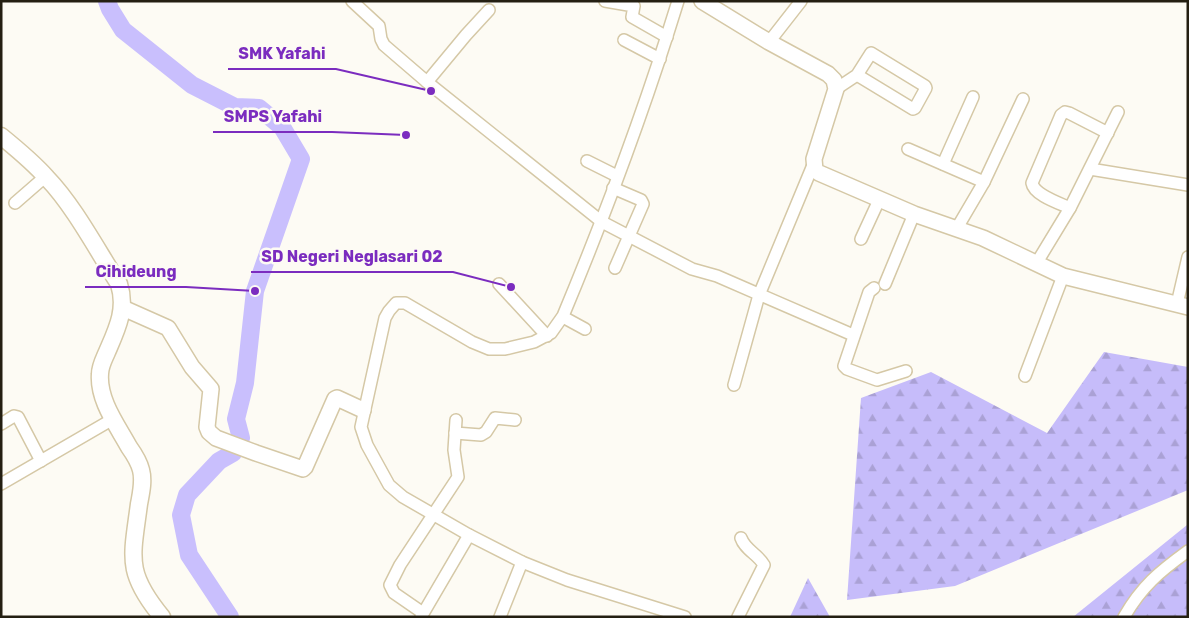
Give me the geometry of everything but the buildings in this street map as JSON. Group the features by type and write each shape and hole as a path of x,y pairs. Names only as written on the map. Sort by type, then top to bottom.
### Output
{"main road":[{"path":"1,136 46,176 63,197 119,284 123,308 100,372 103,396 113,419 139,463 142,476 133,560 137,579 147,598 162,617"}],"street":[{"path":"352,1 379,26 384,45 427,82 602,222 627,237 692,269 713,274 853,335"},
{"path":"605,1 634,6 632,17 667,37"},
{"path":"678,1 660,60 602,222 563,317 557,326 547,336 525,345 505,349 489,349 472,342 405,303 396,303 385,318 363,410 361,427 372,455 389,486 403,497 469,535 522,562 567,580 685,617"},
{"path":"702,1 769,42 828,74 834,80 836,89 814,159 815,170 824,176 914,214 997,244 1063,276 1182,306 1188,257"},
{"path":"769,42 801,1"},
{"path":"427,82 489,10"},
{"path":"624,40 660,60"},
{"path":"836,89 857,75 871,52 926,88 913,109 857,75"},
{"path":"943,164 973,97"},
{"path":"957,228 984,182 1023,99"},
{"path":"1070,208 1036,192 1032,186 1061,115 1065,112 1069,113 1108,133"},
{"path":"1036,264 1070,208 1118,112"},
{"path":"908,149 984,182"},
{"path":"587,162 643,202 615,268"},
{"path":"734,385 759,295 814,165"},
{"path":"1090,169 1188,185"},
{"path":"15,203 46,176"},
{"path":"861,238 879,200"},
{"path":"906,371 877,380 845,368 844,365 869,292 880,286 914,214"},
{"path":"1025,376 1063,276"},
{"path":"499,284 547,336"},
{"path":"123,308 162,324 171,332 192,367 211,388 207,427 209,432 216,438 256,454 303,469 337,398 363,410"},
{"path":"563,317 585,329"},
{"path":"1,424 14,416 18,417 41,461"},
{"path":"455,433 481,435 486,432 496,418 515,420"},
{"path":"1,484 113,419"},
{"path":"456,420 454,450 458,477 400,565 390,585 394,593 422,615 469,535"},
{"path":"738,617 764,565 745,546 741,538"},
{"path":"1124,617 1135,597 1158,573 1188,551"},
{"path":"500,617 522,562"}],"green space":[{"path":"1104,352 1188,367 1188,490 955,586 847,600 861,398 931,372 1047,433"},
{"path":"1188,520 1188,617 1073,617 1187,525"},
{"path":"808,578 830,617 790,617"}],"waterway":[{"path":"107,1 123,30 192,85 235,107 259,108 282,127 301,159 255,291 245,383 236,419 241,438 233,453 219,461 187,495 181,515 189,555 230,617"}],"place":[{"name":"SMK Yafahi","path":"431,91"},
{"name":"SMPS Yafahi","path":"406,135"},
{"name":"SD Negeri Neglasari 02","path":"511,287"},
{"name":"Cihideung","path":"255,291"}]}
